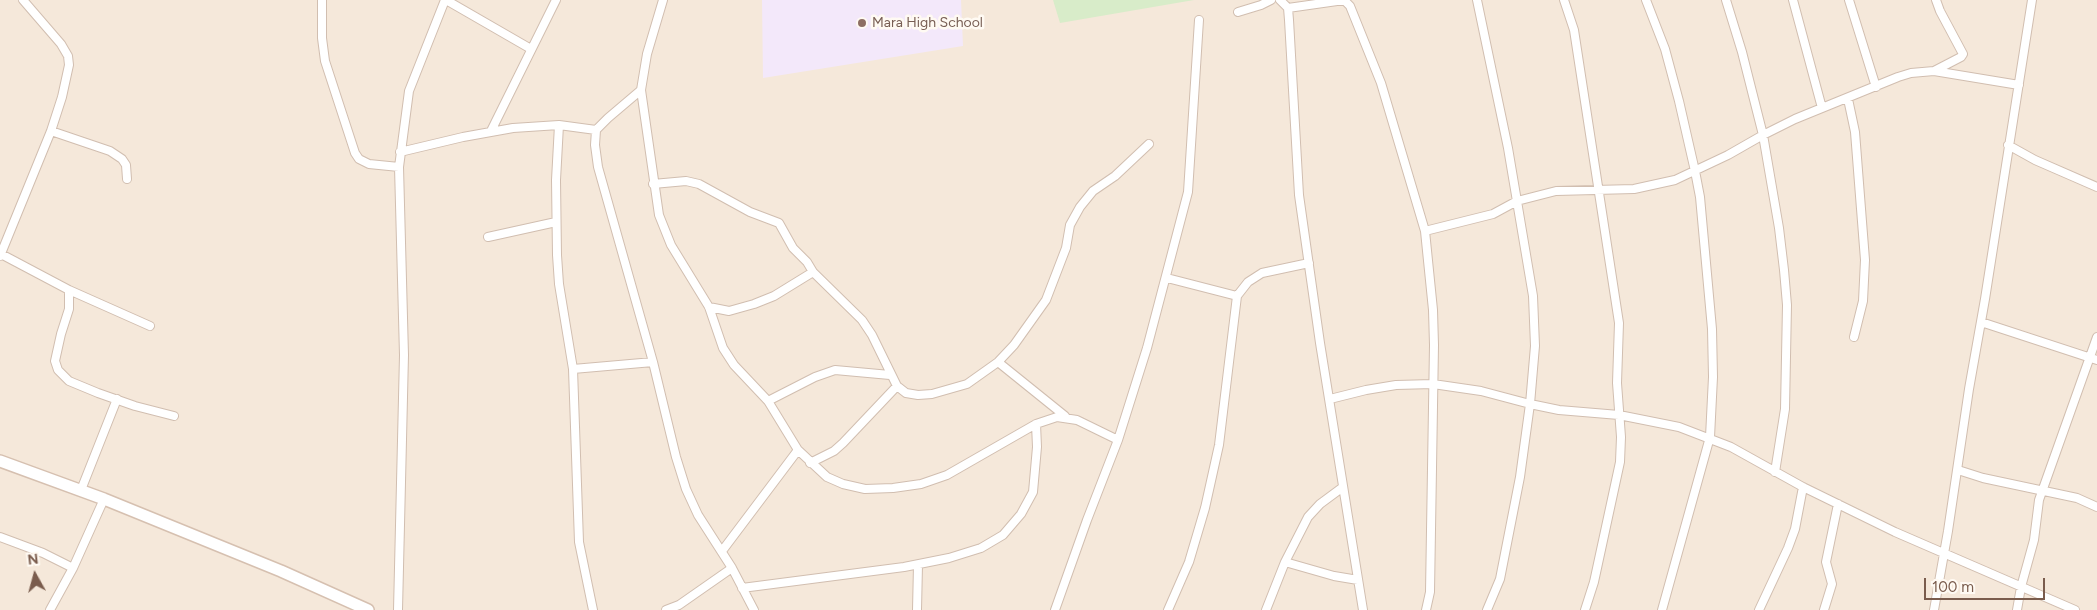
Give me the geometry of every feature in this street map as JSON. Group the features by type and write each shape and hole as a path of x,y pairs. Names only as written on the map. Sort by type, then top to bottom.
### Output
{"street":[{"path":"23,0 54,34 68,56 69,65 67,79 50,132 0,255 69,290 150,326"},
{"path":"322,0 322,38 325,61 355,153 360,159 369,164 399,167"},
{"path":"398,610 404,356 399,167 409,91 445,0 531,49"},
{"path":"491,132 556,0"},
{"path":"663,0 648,54 641,90 653,184 663,229 709,307 722,348 734,365 768,401 798,450 810,463 827,477 843,484 858,487 893,488 921,484 947,475 1036,424 1065,416"},
{"path":"1238,12 1271,0"},
{"path":"1280,0 1288,8 1299,195 1343,487 1364,610"},
{"path":"1477,0 1494,79 1533,296 1535,346 1530,404 1520,477 1500,579 1487,610"},
{"path":"1564,0 1574,30 1600,189 1619,323 1620,462 1594,582 1585,610"},
{"path":"1646,0 1665,49 1696,171 1712,329 1713,377 1710,437 1662,610"},
{"path":"1726,0 1742,52 1762,135 1779,228 1787,305 1785,409 1775,472"},
{"path":"1793,0 1822,108"},
{"path":"1849,0 1876,86"},
{"path":"1426,231 1492,214 1517,201 1556,191 1634,189 1675,180 1728,156 1762,135 1822,108 1898,77 1934,71 1961,58 1963,54 1936,0"},
{"path":"1934,610 2032,0"},
{"path":"1288,8 1337,1 1345,1 1350,6 1381,83 1426,231 1433,310 1429,609"},
{"path":"1055,610 1118,440 1167,278 1188,192 1200,20"},
{"path":"1934,71 2019,85"},
{"path":"641,90 596,130 595,145 598,167 653,362 676,457 686,489 698,515 722,551 754,610"},
{"path":"1848,99 1855,132 1865,260 1863,301 1854,337"},
{"path":"400,152 491,132 559,125 596,130"},
{"path":"559,125 556,180 559,284 573,369 579,542 593,610"},
{"path":"50,132 110,151 122,159 126,165 127,179"},
{"path":"653,184 686,181 699,184 750,212 779,223 793,248 862,320 897,386 906,393 918,395 932,394 967,384 998,362 1028,328 1046,300 1066,248 1070,225 1080,208 1093,191 1116,176 1149,144"},
{"path":"2008,145 2035,160 2097,187"},
{"path":"488,237 556,222"},
{"path":"1168,610 1189,562 1205,508 1219,445 1237,296 1248,282 1262,272 1309,263"},
{"path":"709,307 729,311 754,304 774,296 814,272"},
{"path":"1167,278 1237,296"},
{"path":"69,290 69,308 55,361 58,370 68,381 135,406 174,416"},
{"path":"1981,322 2094,359"},
{"path":"2017,610 2021,587 2034,540 2036,514 2042,489 2094,359 2097,337"},
{"path":"573,369 653,362"},
{"path":"998,362 1065,416 1118,440"},
{"path":"768,401 815,377 835,370 890,376"},
{"path":"1330,399 1381,387 1433,384 1491,393 1530,404 1583,414 1619,415 1660,422 1710,437 1838,504 1944,554 2075,610"},
{"path":"810,463 834,451 897,386"},
{"path":"81,490 117,399"},
{"path":"742,588 918,565 981,548 1003,534 1020,514 1033,492 1037,447 1036,424"},
{"path":"722,551 798,450"},
{"path":"0,461 104,498 281,571 368,610"},
{"path":"1958,470 1983,478 2042,489 2077,498 2097,507"},
{"path":"1266,610 1285,562 1308,517 1325,500 1343,487"},
{"path":"1759,610 1795,529 1803,487"},
{"path":"50,610 73,568 104,498"},
{"path":"1824,610 1832,584 1826,562 1838,504"},
{"path":"0,537 50,556 73,568"},
{"path":"1285,562 1334,576 1358,580"},
{"path":"918,565 918,610"},
{"path":"666,610 678,608 732,568"}],"shaded area":[{"path":"0,0 2097,0 2097,610 0,610"},
{"name":"Mara High School","path":"762,0 961,0 963,46 763,78"}],"green space":[{"path":"1053,0 1194,0 1060,23"}],"place":[{"name":"Mara High School","path":"862,23"}]}
